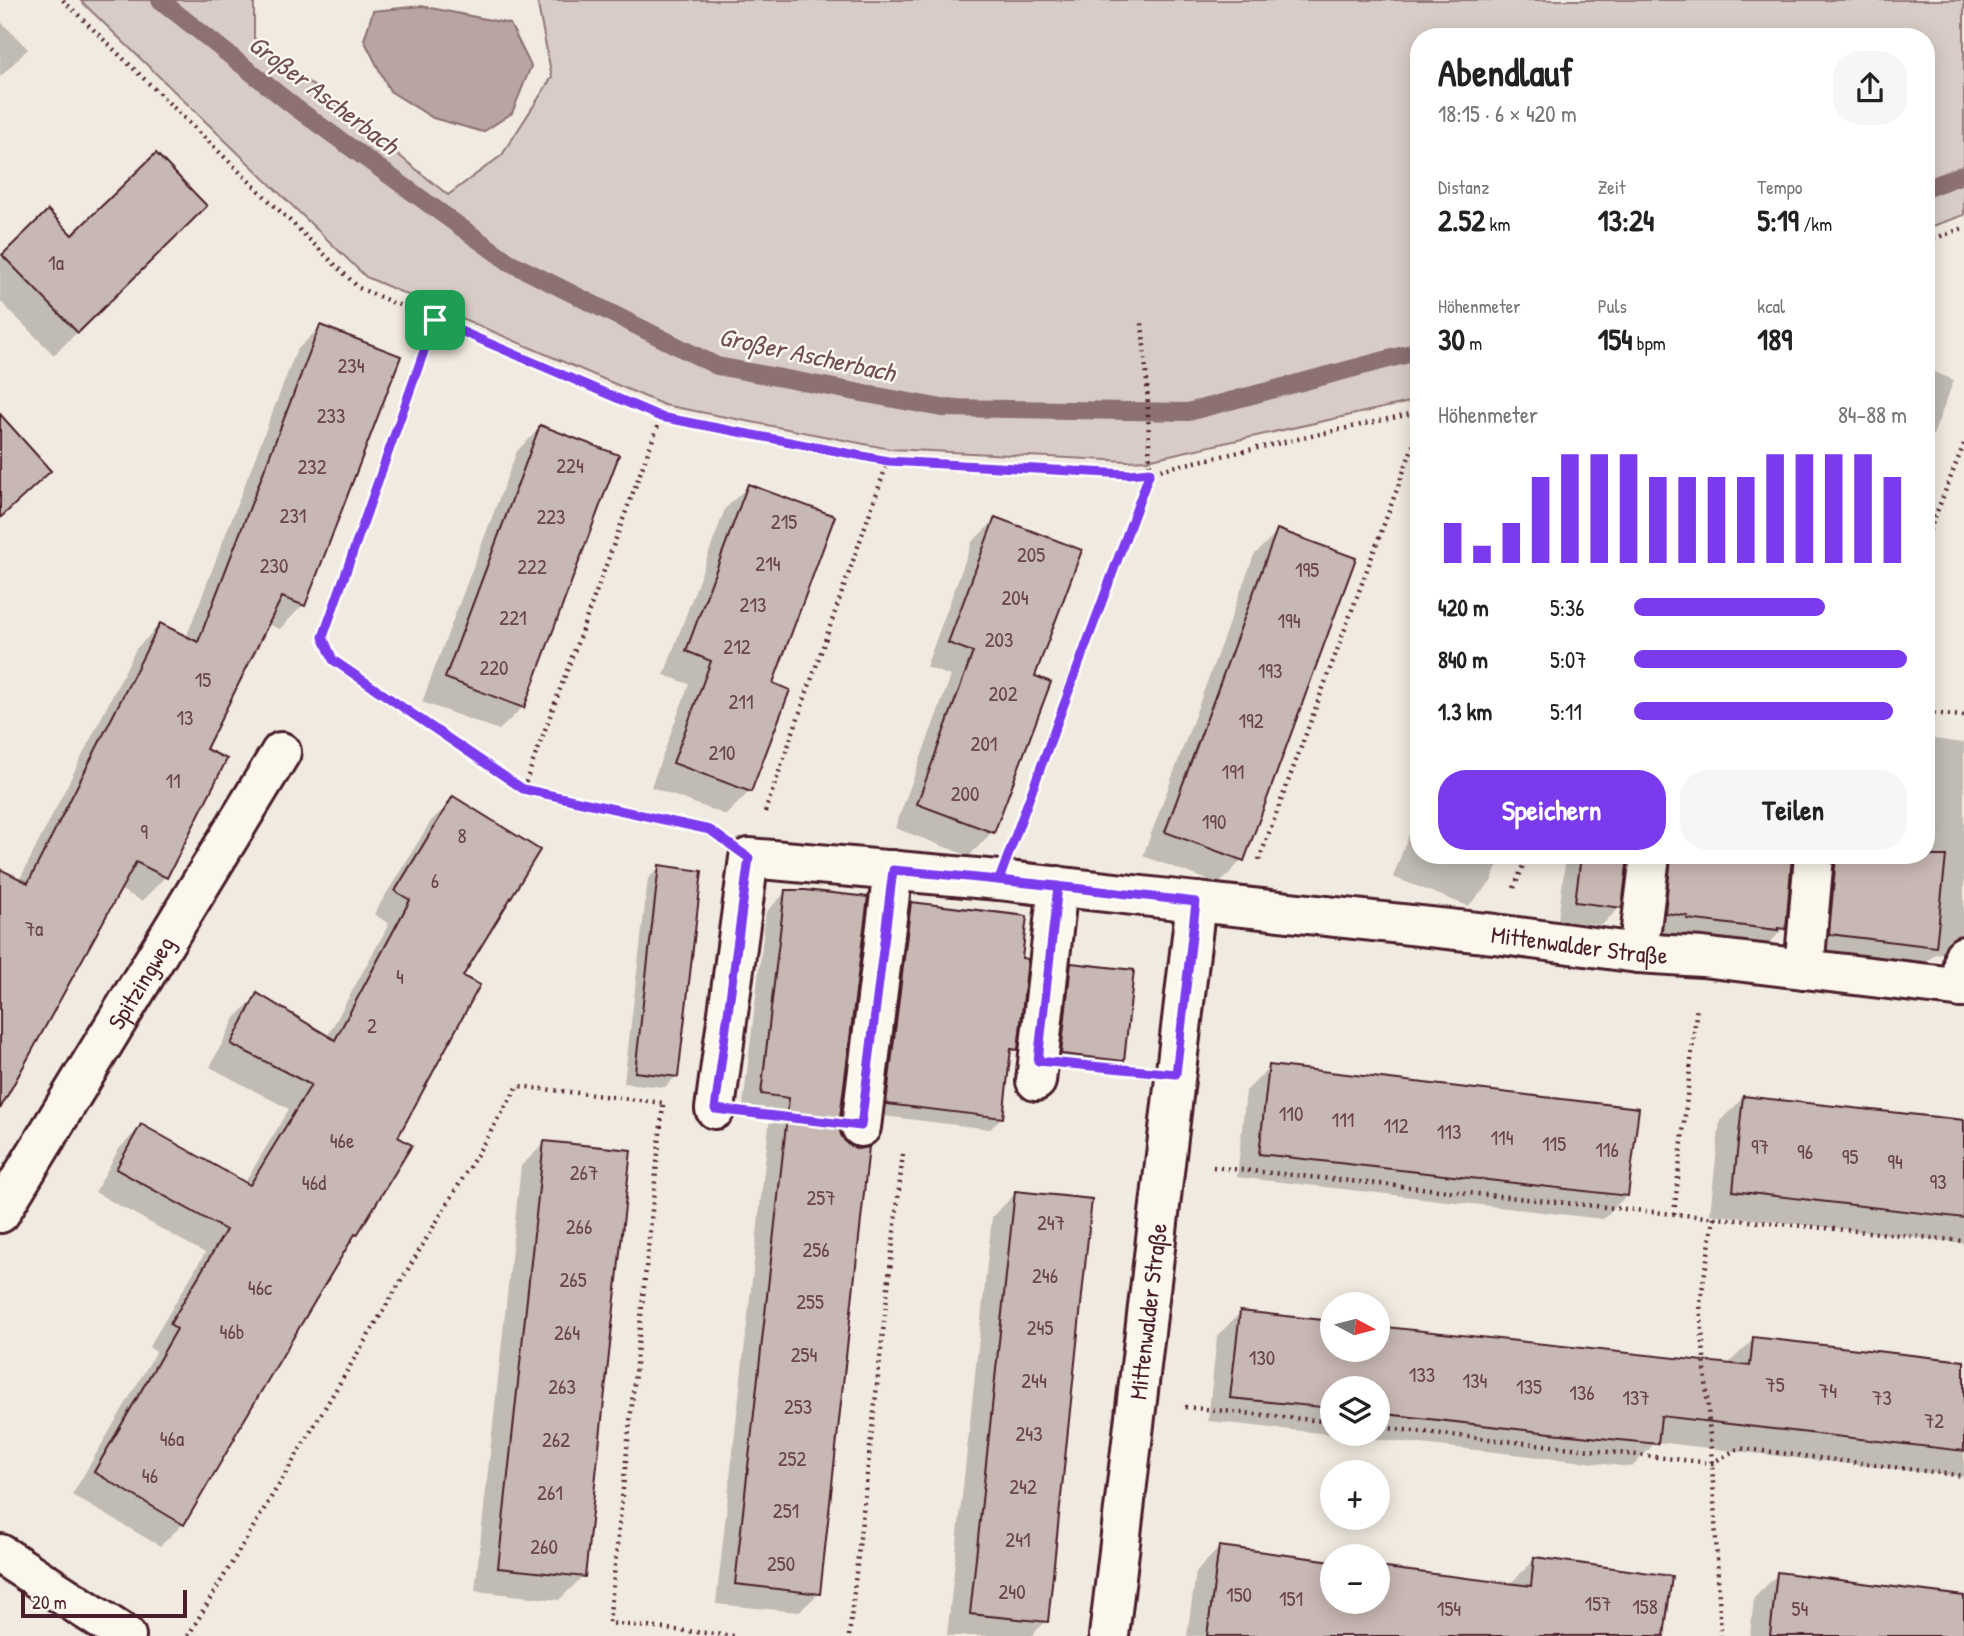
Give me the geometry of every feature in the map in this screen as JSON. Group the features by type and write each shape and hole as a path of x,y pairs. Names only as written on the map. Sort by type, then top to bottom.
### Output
{"street":[{"name":"Spitzingweg","path":"0,1213 281,752"},
{"name":"Mittenwalder Straße","path":"749,858 1058,886 1495,934 1639,953 1804,968 1963,977"},
{"path":"715,1109 749,858"},
{"path":"1639,953 1649,864"},
{"path":"1804,968 1813,864"},
{"path":"861,1126 893,870"},
{"path":"1037,1071 1058,886"},
{"name":"Mittenwalder Straße","path":"1108,1636 1196,902"},
{"path":"0,1554 125,1636"}],"path":[{"path":"63,0 359,288 661,417 888,461 1128,474 1150,472 1410,414"},
{"path":"1935,238 1964,228"},
{"path":"435,320 323,637 333,660 523,789 710,830 749,858 888,461"},
{"path":"999,880 1150,472 1142,323"},
{"path":"523,789 661,417"},
{"path":"1935,517 1964,444"},
{"path":"1242,906 1410,454"},
{"path":"1935,714 1964,716"},
{"path":"1674,1214 1702,957"},
{"path":"1037,1071 1176,1074"},
{"path":"188,1636 518,1086 905,1131 849,1636"},
{"path":"664,1103 609,1623 734,1636"},
{"path":"1165,1162 1964,1241"},
{"path":"1714,1217 1700,1303 1721,1636"},
{"path":"1135,1402 1320,1421"},
{"path":"1390,1428 1712,1463 1739,1448 1964,1476"}],"shaded area":[{"path":"80,0 254,0 254,38 448,195 502,155 552,77 537,0 1964,0 1964,215 1935,225 1935,28 1410,28 1410,402 1147,460 890,449 664,405 366,277"},
{"path":"421,6 510,24 531,66 512,113 483,132 433,118 390,91 364,40 373,11"}],"building":[{"path":"156,153 207,206 78,333 2,255 48,210 72,235"},
{"path":"320,325 401,356 305,606 282,597 206,749 227,759 167,878 136,862 0,1109 0,869 28,883 160,623 198,642"},
{"path":"0,414 51,471 0,518"},
{"path":"540,425 619,455 524,708 445,678"},
{"path":"748,484 835,516 773,683 790,690 751,792 673,763 711,661 686,651"},
{"path":"995,517 1082,550 1035,676 1051,682 994,833 917,804 973,652 948,643"},
{"path":"1277,529 1356,558 1244,861 1165,832"},
{"path":"453,796 540,850 463,976 480,985 398,1137 412,1145 357,1235 355,1234 184,1525 94,1472 177,1329 170,1324 226,1230 116,1169 141,1124 250,1185 311,1085 231,1044 257,993 335,1040 410,900 395,891"},
{"path":"1935,856 1946,856 1936,947 1829,934 1835,864 1935,864"},
{"path":"1580,864 1627,864 1622,908 1575,902"},
{"path":"1670,864 1791,864 1786,929 1687,919 1688,916 1665,913"},
{"path":"659,865 702,871 678,1077 635,1072"},
{"path":"785,890 868,897 839,1125 847,1144 858,1149 869,1147 820,1594 735,1584 789,1098 761,1094"},
{"path":"911,902 1027,916 1022,958 1028,959 1018,1050 1011,1049 1003,1118 886,1104"},
{"path":"1071,963 1134,970 1124,1061 1061,1054"},
{"path":"1269,1065 1639,1108 1628,1196 1259,1154"},
{"path":"1743,1096 1964,1120 1964,1218 1733,1191"},
{"path":"544,1141 631,1150 585,1577 498,1568"},
{"path":"1015,1191 1092,1199 1048,1622 970,1614"},
{"path":"1240,1311 1320,1320 1320,1362 1390,1362 1390,1327 1750,1366 1753,1337 1964,1361 1964,1451 1661,1416 1658,1444 1390,1414 1390,1376 1320,1376 1320,1407 1230,1398"},
{"path":"1219,1546 1320,1559 1320,1614 1390,1614 1390,1569 1531,1586 1534,1557 1672,1576 1664,1636 1207,1636"},
{"path":"1777,1572 1964,1596 1964,1636 1770,1636"}],"waterway":[{"name":"Großer Ascherbach","path":"160,0 296,108 509,262 717,366 942,408 1188,412 1410,353"},
{"name":"Großer Ascherbach","path":"1935,185 1964,174"}],"route":[{"path":"435,320 323,637 333,660 523,789 710,830 749,858 715,1109 861,1126 893,870 1058,886 1196,902 1176,1074 1038,1061 1058,886 999,880 1150,472 1128,474 888,461 661,417 435,320"}]}
